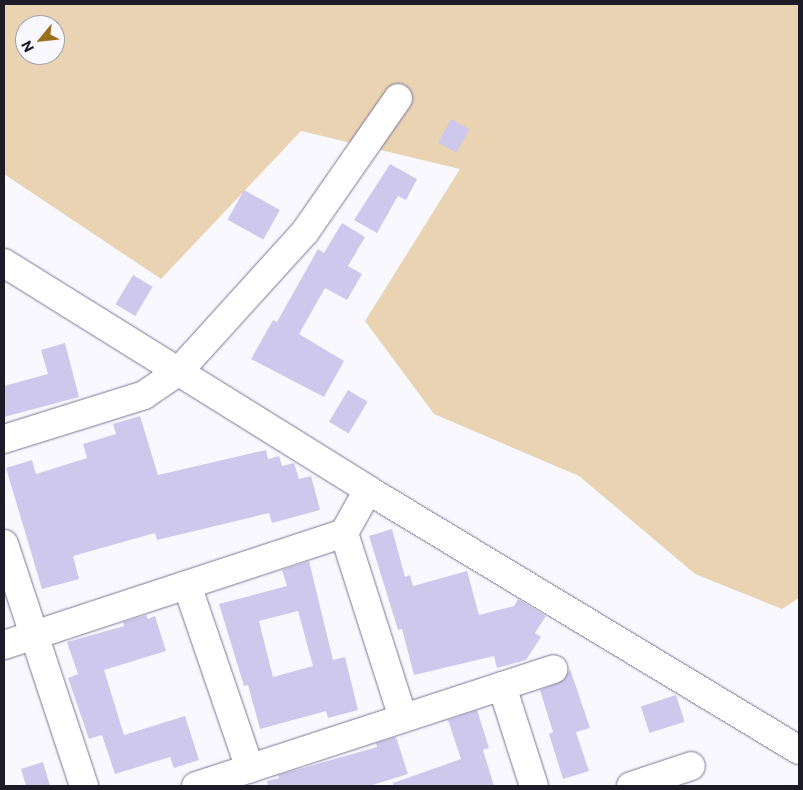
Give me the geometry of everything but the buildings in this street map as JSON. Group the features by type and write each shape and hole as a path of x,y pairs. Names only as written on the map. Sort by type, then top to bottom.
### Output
{"street":[{"path":"4,439 144,395 178,372 305,232 398,98"},
{"path":"4,263 368,490 799,750"},
{"path":"4,645 344,533 368,490"},
{"path":"344,533 404,718"},
{"path":"4,544 84,786"},
{"path":"187,585 250,769"},
{"path":"196,786 553,669"},
{"path":"502,686 534,786"},
{"path":"631,786 691,766"}],"shaded area":[{"path":"4,4 799,4 799,598 782,609 695,574 579,476 434,414 365,321 460,169 301,131 161,279 4,174"}]}
